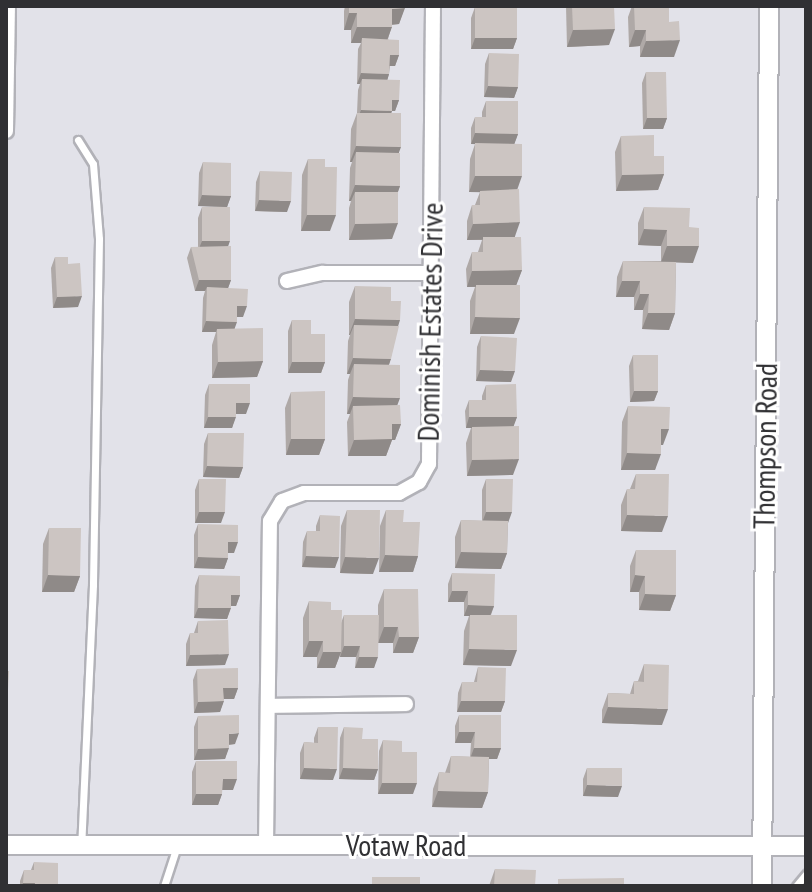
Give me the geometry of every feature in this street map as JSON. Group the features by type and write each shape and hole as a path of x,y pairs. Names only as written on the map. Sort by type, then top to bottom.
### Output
{"street":[{"path":"6,131 8,6"},
{"name":"Dominish Estates Drive","path":"266,845 270,521 282,501 304,493 399,493 419,482 429,464 433,6"},
{"name":"Thompson Road","path":"762,886 769,6"},
{"path":"287,281 323,273 430,273"},
{"path":"268,706 406,704"},
{"name":"Votaw Road","path":"6,845 806,846"}],"lane":[{"path":"78,140 93,164 99,239 93,585 81,845"},
{"path":"164,886 177,845"},
{"path":"796,886 806,874"}],"building":[{"path":"349,6 405,8 392,9 392,27 357,27 357,13 349,13"},
{"path":"572,6 614,6 615,29 573,30"},
{"path":"634,6 669,6 669,22 679,21 680,40 646,41 646,30 635,30"},
{"path":"475,7 517,8 517,38 475,38"},
{"path":"362,38 399,40 399,55 390,55 389,74 361,73"},
{"path":"489,53 519,54 518,87 488,86"},
{"path":"646,72 666,72 667,118 647,118"},
{"path":"362,79 400,80 399,100 392,100 392,111 361,110"},
{"path":"486,101 518,101 518,134 475,133 475,117 486,117"},
{"path":"357,113 401,113 401,147 356,146"},
{"path":"654,135 654,156 664,156 664,174 622,175 621,136"},
{"path":"475,143 522,144 522,176 475,176"},
{"path":"356,152 400,153 400,186 355,185"},
{"path":"308,159 325,159 325,167 337,167 336,215 307,215"},
{"path":"203,162 231,163 231,196 202,195"},
{"path":"260,171 292,172 291,201 259,200"},
{"path":"519,189 520,222 473,224 472,205 480,205 480,191"},
{"path":"355,192 398,192 398,223 355,224"},
{"path":"202,207 230,207 230,241 202,241"},
{"path":"644,207 690,208 689,227 699,228 699,246 667,246 667,230 644,229"},
{"path":"483,237 521,237 522,270 472,271 472,252 483,252"},
{"path":"231,246 231,280 199,280 191,247"},
{"path":"55,257 68,257 68,264 80,263 82,296 57,297"},
{"path":"623,261 676,262 675,313 648,313 649,294 640,294 640,281 622,281"},
{"path":"476,285 520,285 520,318 475,317"},
{"path":"355,286 391,287 391,301 401,301 400,320 355,319"},
{"path":"207,287 248,289 247,306 237,306 237,322 206,321"},
{"path":"292,320 311,320 311,334 325,334 325,362 292,362"},
{"path":"354,325 399,326 391,359 353,358"},
{"path":"263,328 263,361 218,362 217,329"},
{"path":"481,336 517,338 515,371 480,370"},
{"path":"633,355 658,355 658,391 634,391"},
{"path":"354,364 400,365 400,398 353,397"},
{"path":"209,384 250,384 250,403 236,403 236,417 208,417"},
{"path":"516,384 517,417 469,417 469,400 486,400 486,385"},
{"path":"325,391 325,439 291,439 291,392"},
{"path":"400,405 401,424 392,424 392,439 354,440 353,406"},
{"path":"628,406 670,407 669,429 661,429 661,454 627,453"},
{"path":"519,426 519,459 472,460 472,427"},
{"path":"208,433 244,433 243,467 207,466"},
{"path":"636,474 669,474 668,516 627,515 627,489 635,489"},
{"path":"199,479 226,479 225,512 199,512"},
{"path":"486,479 513,479 512,512 486,512"},
{"path":"347,510 380,510 379,558 345,557"},
{"path":"386,510 404,510 403,522 420,522 418,556 385,555"},
{"path":"320,515 340,516 339,557 306,556 307,531 320,531"},
{"path":"461,520 508,521 507,553 461,552"},
{"path":"198,524 238,525 238,542 228,542 228,558 198,557"},
{"path":"49,528 81,528 80,576 48,575"},
{"path":"636,550 676,550 676,595 645,594 645,576 635,575"},
{"path":"452,573 495,574 494,606 468,605 468,591 452,591"},
{"path":"199,575 240,576 240,595 231,595 231,608 198,608"},
{"path":"384,589 418,589 419,637 399,637 398,627 384,627"},
{"path":"309,601 331,602 331,610 342,610 341,652 323,652 323,641 309,641"},
{"path":"344,615 379,615 378,657 359,657 360,646 344,646"},
{"path":"470,615 517,615 517,650 469,649"},
{"path":"228,620 229,654 190,655 190,633 198,633 198,621"},
{"path":"644,664 669,665 668,709 608,707 608,693 634,694 634,681 644,682"},
{"path":"478,667 506,668 505,701 461,701 462,682 477,682"},
{"path":"238,668 238,688 223,688 224,701 198,702 197,669"},
{"path":"6,671 9,671 7,707 6,706"},
{"path":"239,715 239,733 229,734 229,748 198,749 198,716"},
{"path":"459,715 501,715 501,748 474,748 475,732 459,732"},
{"path":"318,727 338,727 337,769 304,768 304,742 318,743"},
{"path":"344,727 363,728 362,739 378,739 378,769 343,768"},
{"path":"383,740 402,741 402,752 417,752 417,783 382,783"},
{"path":"451,756 489,757 488,792 438,791 439,772 450,773"},
{"path":"196,761 237,761 237,779 223,779 222,794 196,794"},
{"path":"587,768 622,768 622,786 587,785"},
{"path":"34,862 58,863 58,886 23,883 24,870 34,870"},
{"path":"495,869 536,870 535,886 494,886"},
{"path":"372,877 420,877 420,886 372,886"},
{"path":"624,878 624,886 558,886 558,879"}]}
